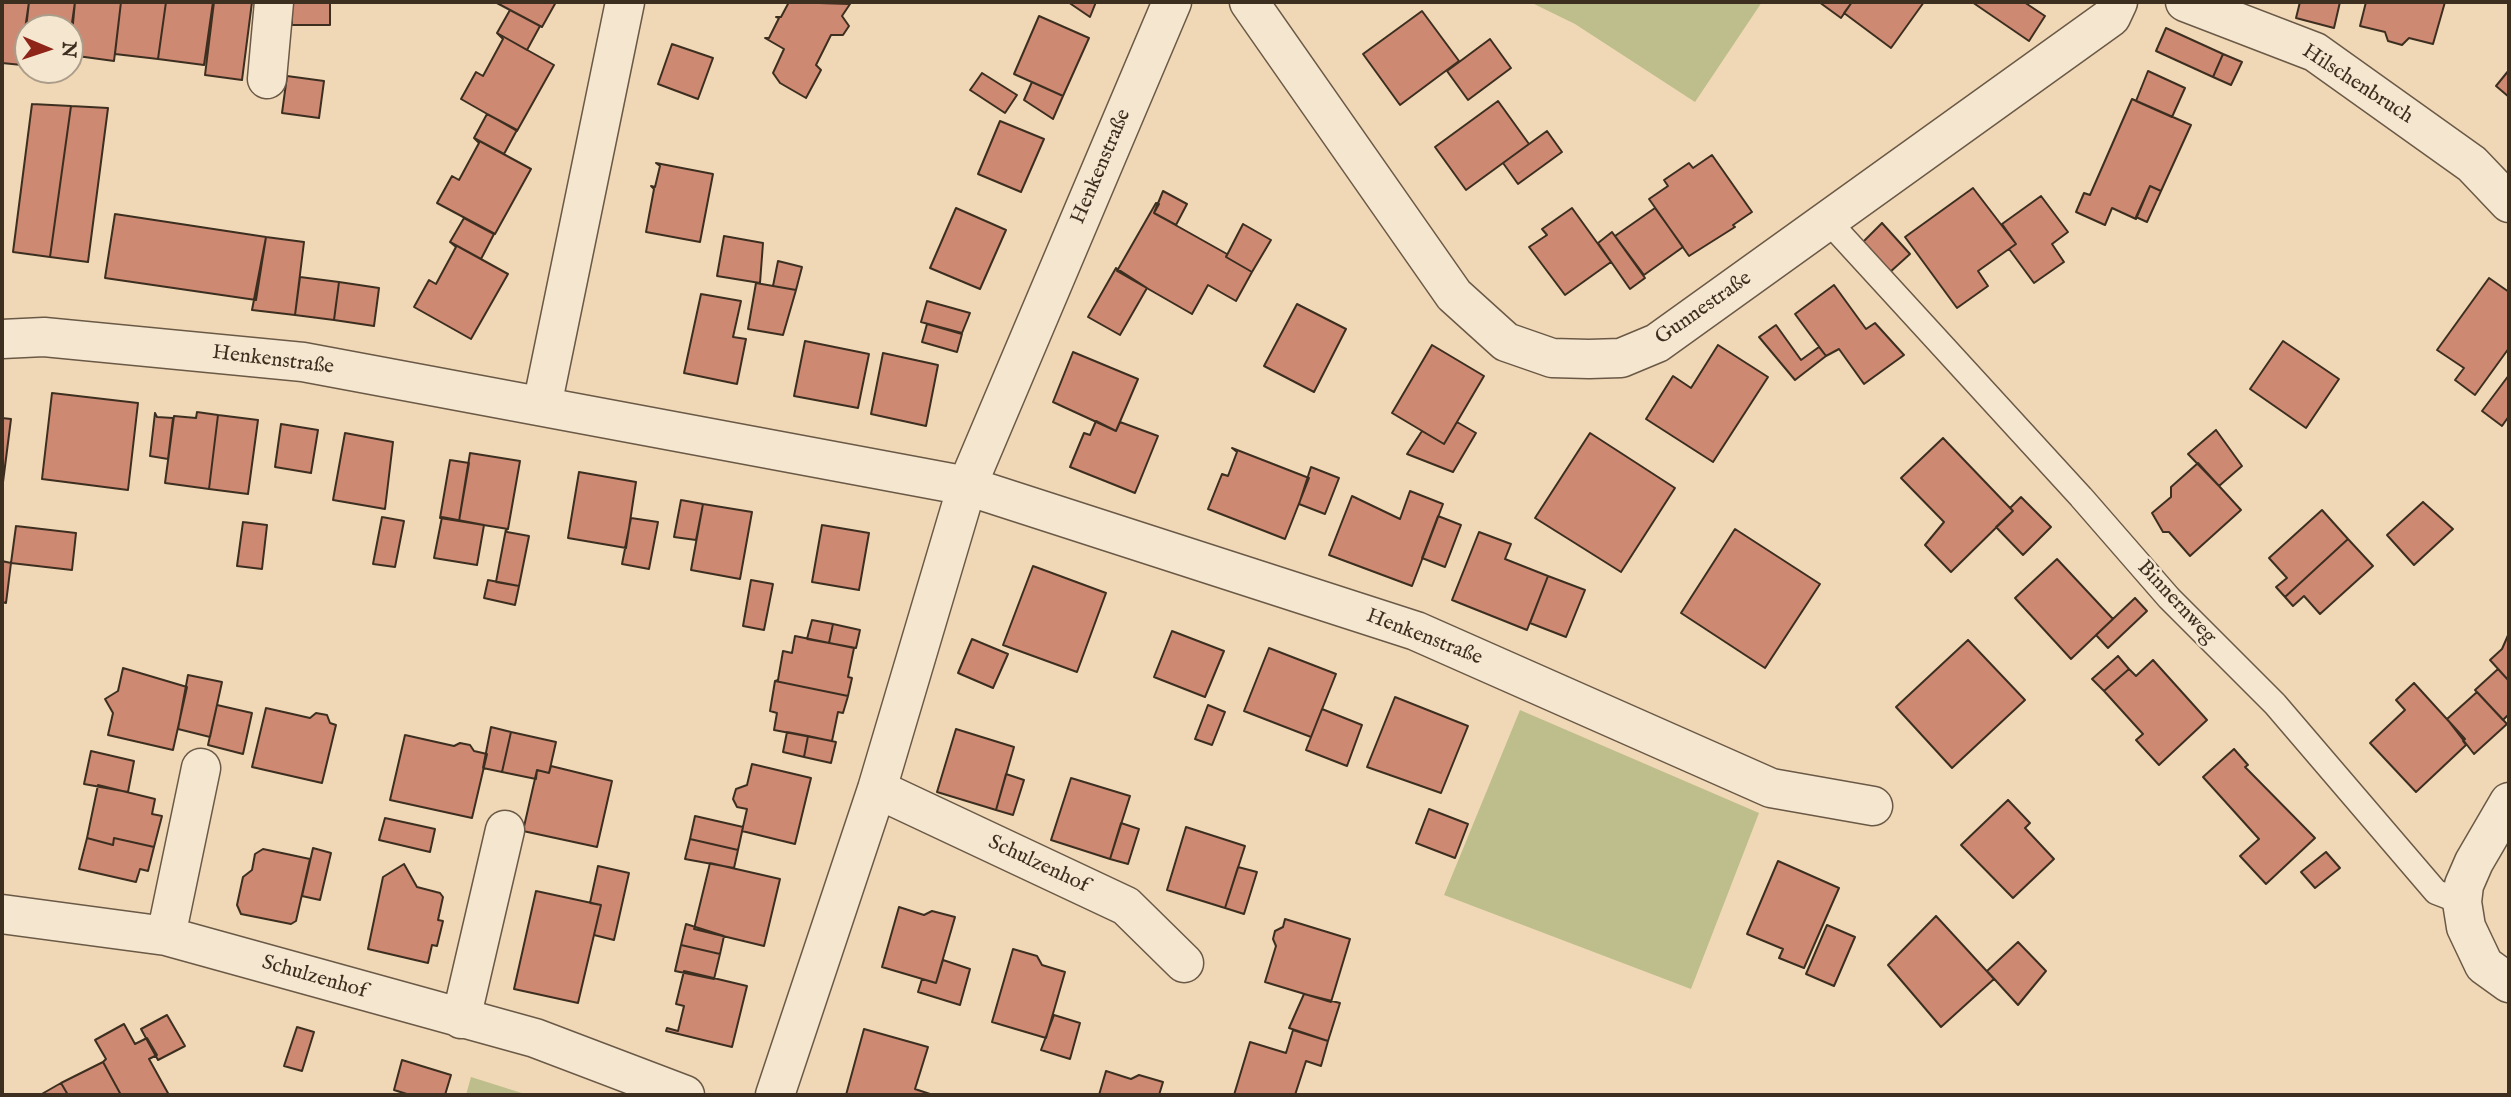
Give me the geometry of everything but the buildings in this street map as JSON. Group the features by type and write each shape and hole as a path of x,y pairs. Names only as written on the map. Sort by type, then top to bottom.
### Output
{"street":[{"path":"267,79 274,2"},
{"path":"542,406 625,2"},
{"name":"Henkenstraße","path":"967,486 1172,2"},
{"name":"Gunnestraße","path":"1249,2 1454,295 1506,342 1552,358 1620,358 1657,343 2111,17 2119,2"},
{"name":"Hilschenbruch","path":"2185,2 2315,52 2472,164 2509,203"},
{"name":"Henkenstraße","path":"2,339 44,337 303,362 967,486 1416,631 1771,788 1873,806"},
{"path":"775,1095 877,789 967,486"},
{"path":"166,936 201,768"},
{"name":"Schulzenhof","path":"877,789 1126,906 1184,963"},
{"path":"2509,802 2474,862 2464,885 2462,902 2466,927 2484,965 2509,983"},
{"path":"461,1019 505,830"},
{"name":"Schulzenhof","path":"2,914 166,936 535,1038 685,1095"}],"lane":[{"name":"Binnernweg","path":"1829,222 2081,497 2169,598 2275,705 2437,892 2462,902"}],"green space":[{"path":"1530,2 1762,2 1695,102 1575,24"},
{"path":"1520,710 1759,813 1691,989 1444,895"},
{"path":"471,1077 528,1095 466,1095"}]}
